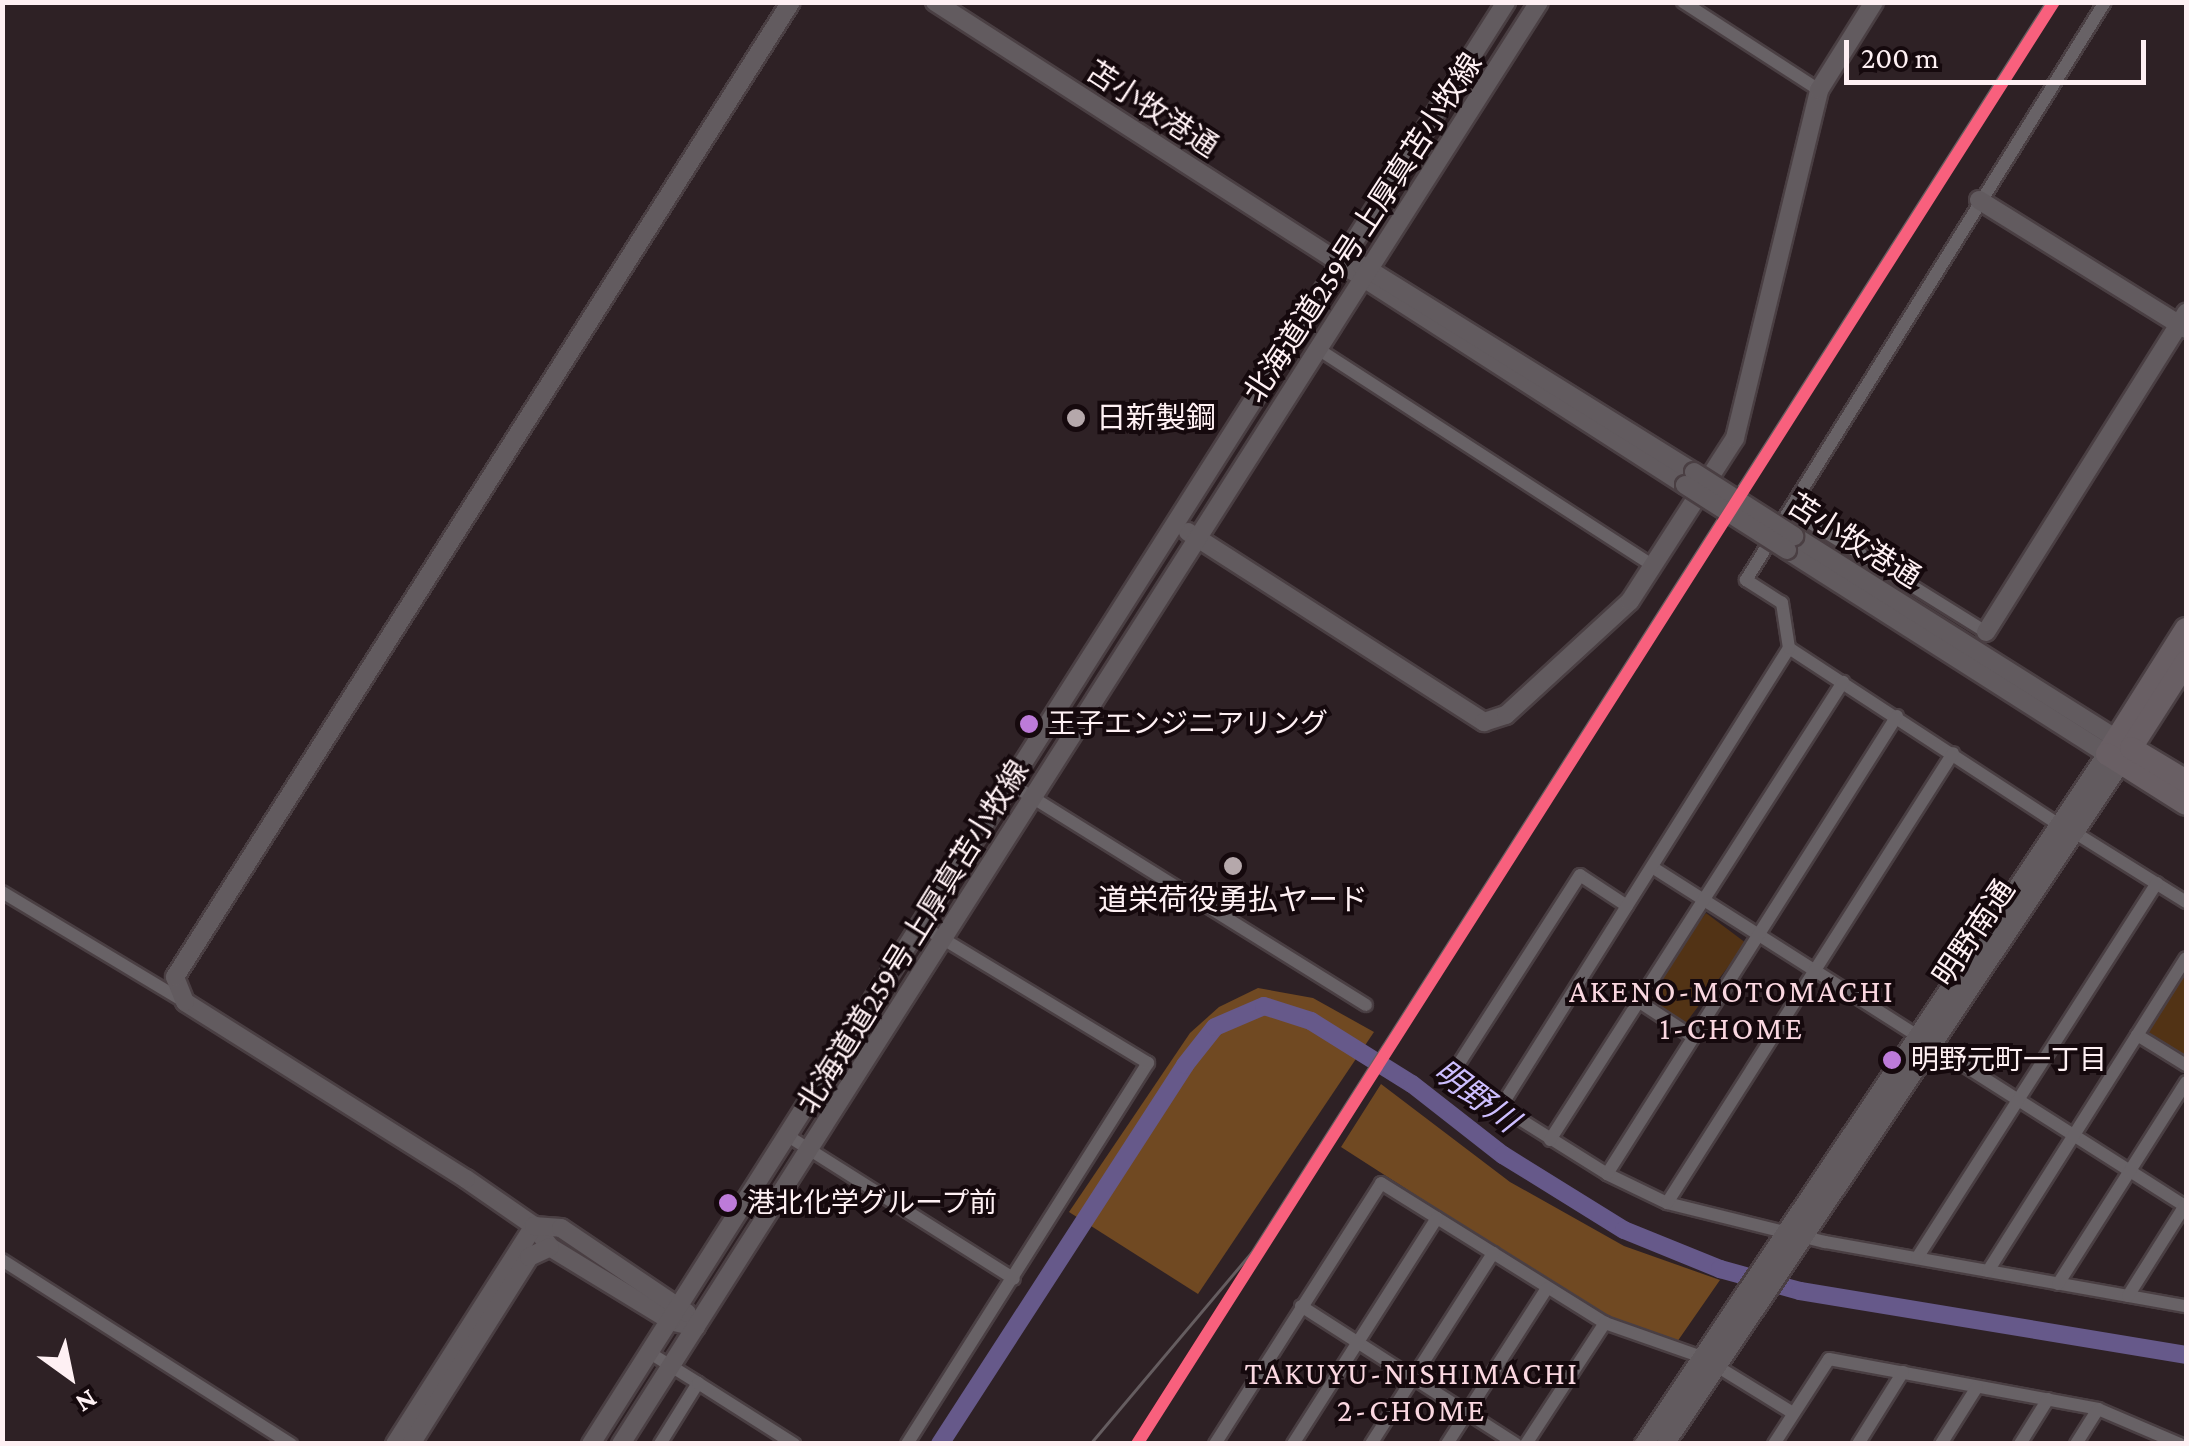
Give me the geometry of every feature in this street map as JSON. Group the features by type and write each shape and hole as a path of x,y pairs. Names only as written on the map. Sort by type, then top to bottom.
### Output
{"highway":[{"path":"2119,751 2186,629"},
{"path":"2119,751 2186,662"},
{"path":"2119,751 2186,781"},
{"path":"2119,751 2186,804"}],"street":[{"path":"185,1002 175,984 177,965 790,2"},
{"name":"苫小牧港通","path":"934,2 2119,751"},
{"name":"北海道道259号 上厚真苫小牧線","path":"597,1442 1506,2"},
{"name":"北海道道259号 上厚真苫小牧線","path":"621,1444 1538,2"},
{"path":"1683,2 1818,90"},
{"path":"1176,524 1484,722 1506,715 1574,657 1654,566 1735,438 1818,90 1874,2"},
{"path":"1500,1108 1790,648 1782,603 1746,580 2105,2"},
{"path":"1790,510 1986,632 2184,322 1980,200"},
{"path":"1318,349 1654,566"},
{"path":"1790,648 2186,902"},
{"path":"1550,1140 1843,682"},
{"path":"1607,1174 1897,716"},
{"name":"明野南通","path":"1709,1361 2119,751"},
{"path":"1667,1203 1953,752"},
{"path":"1011,784 1366,1004"},
{"path":"1652,866 2186,1205 2128,1296"},
{"path":"1627,906 1580,876 1452,1076 1607,1174 1667,1203 1791,1241 1918,1258 2186,1306"},
{"path":"1918,1258 2157,883"},
{"path":"2,892 185,1002 534,1226 550,1247 670,1321 696,1326"},
{"path":"907,1444 1148,1063 922,926"},
{"path":"1988,1271 2186,958"},
{"path":"1638,1001 1693,1037"},
{"path":"2137,1035 2186,1065"},
{"path":"2058,1284 2186,1082"},
{"path":"788,1136 1014,1279"},
{"path":"1216,1444 1382,1183 1605,1323 1709,1361 1793,1414"},
{"path":"1294,1444 1437,1218"},
{"path":"534,1226 560,1228 681,1304 696,1326"},
{"path":"395,1444 534,1226"},
{"path":"411,1444 529,1257 550,1247"},
{"path":"1371,1444 1493,1253"},
{"path":"2,1260 292,1444"},
{"path":"1447,1444 1548,1288"},
{"path":"1301,1306 1516,1444"},
{"path":"1526,1444 1605,1323"},
{"path":"650,1353 794,1444"},
{"path":"1774,1444 1829,1359 2098,1409 2147,1437 2180,1444"},
{"path":"1644,1444 1709,1361"},
{"path":"1664,1444 1709,1361"},
{"path":"1863,1442 1903,1372"},
{"path":"660,1444 698,1383"},
{"path":"1941,1444 1977,1387"},
{"path":"2020,1444 2048,1399"},
{"path":"2076,1444 2098,1409"}],"shaded area":[{"path":"1706,913 1746,943 1685,1025 1645,994"},
{"path":"2186,970 2186,1057 2147,1031"},
{"path":"1258,988 1313,998 1374,1032 1198,1294 1069,1212 1190,1033 1219,1007"},
{"path":"1381,1084 1510,1182 1624,1246 1720,1280 1677,1342 1604,1316 1341,1147"}],"waterway":[{"name":"明野川","path":"940,1444 1185,1065 1215,1027 1264,1006 1311,1021 1412,1084 1503,1155 1624,1230 1720,1269 1800,1291 2186,1355"}],"railway":[{"path":"1090,1444 1251,1253 2046,2"}],"transit line":[{"path":"1137,1444 2054,2"}],"place":[{"name":"日新製鋼","path":"1076,418"},
{"name":"王子エンジニアリング","path":"1029,724"},
{"name":"道栄荷役勇払ヤード","path":"1233,866"},
{"name":"明野元町一丁目","path":"1892,1060"},
{"name":"港北化学グループ前","path":"728,1203"}],"district":[{"name":"AKENO-MOTOMACHI 1-CHOME","path":"1732,1010"},
{"name":"TAKUYU-NISHIMACHI 2-CHOME","path":"1412,1392"}]}
